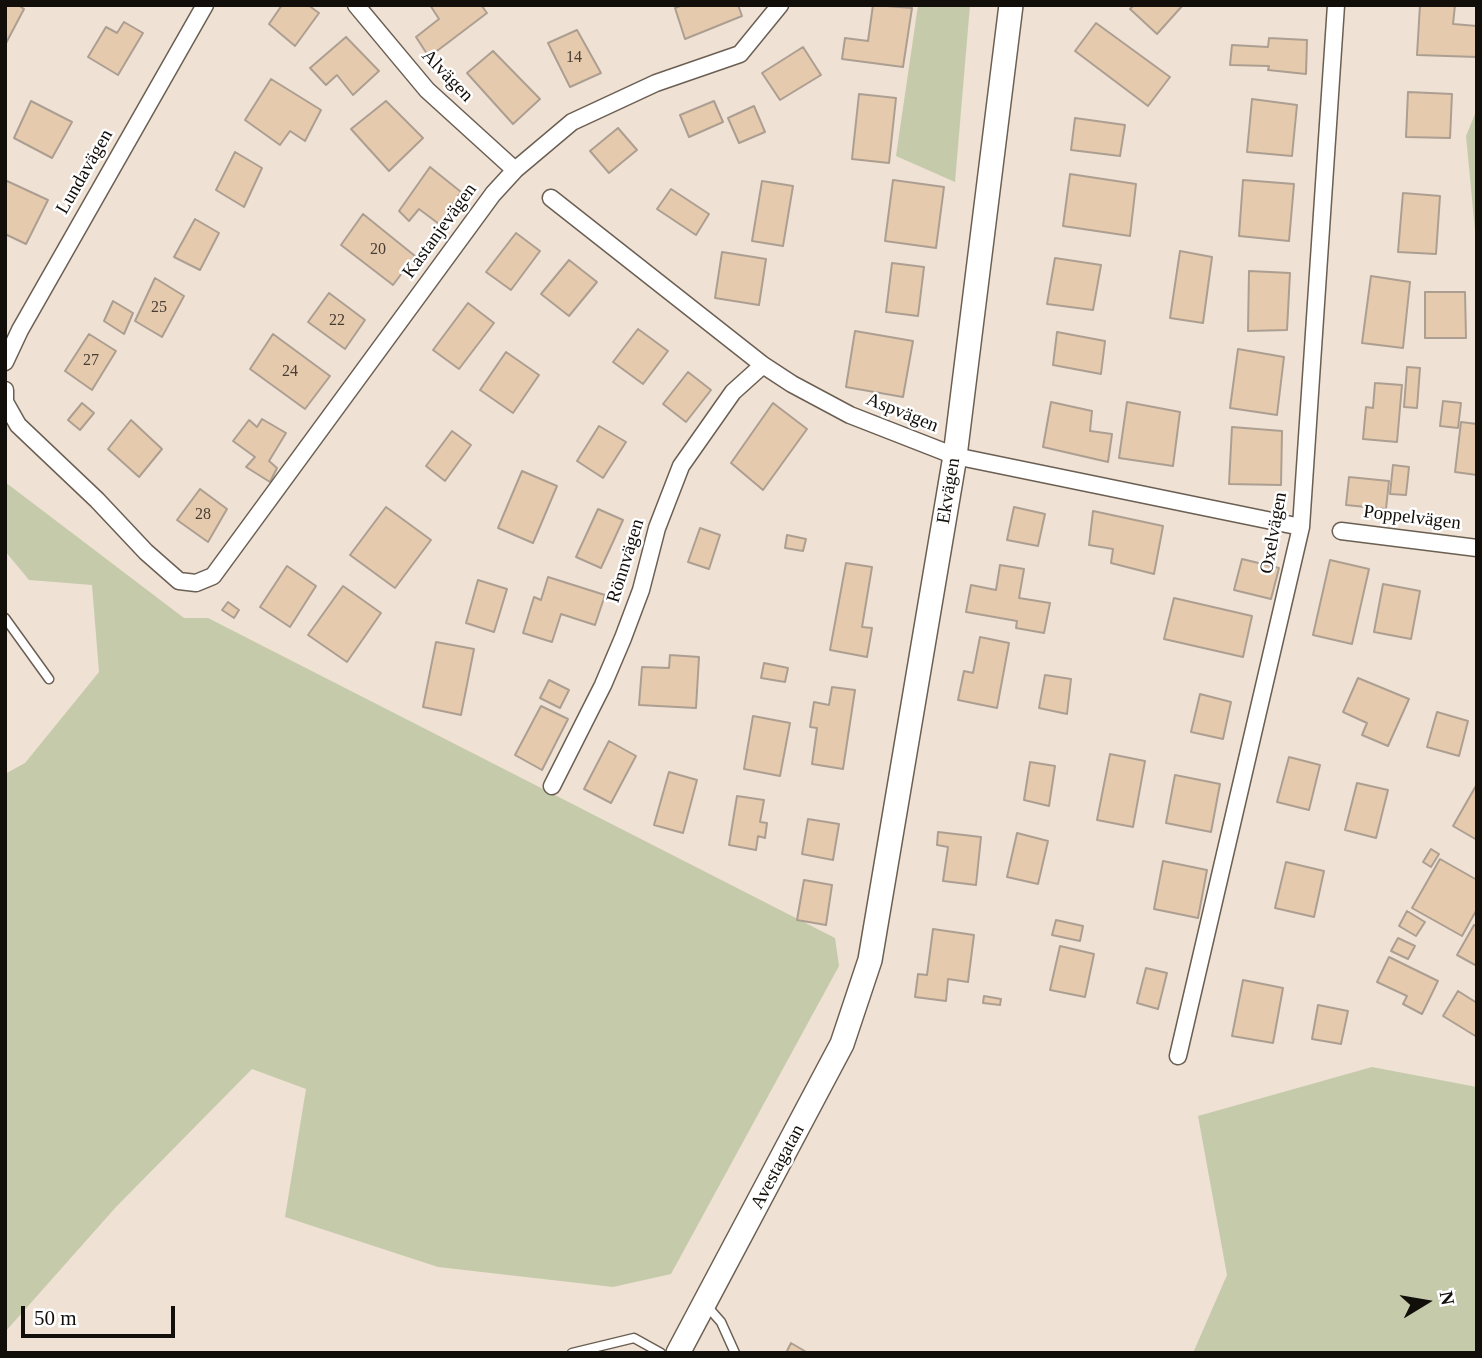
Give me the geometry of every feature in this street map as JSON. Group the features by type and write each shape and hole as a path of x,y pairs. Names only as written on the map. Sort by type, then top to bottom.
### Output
{"street":[{"name":"Lundavägen","path":"5,362 27,318 205,5"},
{"name":"Alvägen","path":"356,5 427,90 515,170"},
{"name":"Kastanjevägen","path":"5,402 18,425 178,581 196,583 213,576 493,194 515,170 572,122 656,83 740,54 780,5"},
{"name":"Ekvägen","path":"866,974 955,456 1012,5"},
{"name":"Oxelvägen","path":"1178,1056 1301,527 1336,5"},
{"name":"Aspvägen","path":"551,198 763,365 850,415 955,456 1301,527"},
{"name":"Rönnvägen","path":"552,786 603,685 623,638 642,590 657,528 681,466 733,392 763,365"},
{"path":"5,390 5,402"},
{"name":"Poppelvägen","path":"1341,531 1477,548"},
{"name":"Avestagatan","path":"678,1353 842,1044 866,974"}],"lane":[{"path":"5,618 49,679"},
{"path":"705,1304 721,1322 735,1353"},
{"path":"572,1353 634,1338 661,1353"},
{"path":"612,1353 618,1342"}],"green space":[{"path":"918,5 970,5 955,182 896,156"},
{"path":"1477,109 1477,252 1466,136"},
{"path":"5,482 184,618 208,618 835,938 839,966 671,1274 613,1287 438,1267 285,1217 306,1089 252,1069 116,1207 5,1332 5,774 25,763 99,672 92,585 29,580 5,551"},
{"path":"1372,1067 1477,1087 1477,1353 1193,1353 1227,1275 1198,1116"}],"building":[{"path":"5,5 18,5 24,9 5,45"},
{"path":"282,5 308,5 319,13 295,46 269,24"},
{"path":"430,5 481,5 487,13 429,57 416,37 439,19"},
{"path":"683,5 738,5 742,16 685,39 675,8"},
{"path":"873,5 912,8 903,67 842,59 845,38 868,41"},
{"path":"1134,5 1183,5 1157,34 1130,9"},
{"path":"1420,5 1455,5 1453,24 1477,26 1477,57 1417,55"},
{"path":"124,22 143,33 118,75 88,57 106,27 117,33"},
{"path":"1096,23 1170,77 1148,106 1075,51"},
{"path":"577,30 601,73 570,87 548,43"},
{"path":"346,37 379,71 353,95 337,75 326,85 310,68"},
{"path":"1269,38 1307,40 1306,74 1268,70 1269,66 1230,65 1232,45 1268,47"},
{"path":"803,47 821,75 780,100 762,73"},
{"path":"493,51 540,99 513,124 467,73"},
{"path":"271,79 321,110 305,141 290,131 280,145 245,120"},
{"path":"1408,92 1452,94 1450,138 1406,137"},
{"path":"859,94 896,98 889,163 852,159"},
{"path":"1252,99 1297,105 1292,156 1247,152"},
{"path":"31,101 72,122 52,158 14,138"},
{"path":"386,101 423,138 389,171 351,129"},
{"path":"714,101 723,122 689,137 680,115"},
{"path":"754,106 765,132 739,143 728,118"},
{"path":"1075,118 1125,125 1120,156 1071,150"},
{"path":"618,128 637,150 609,173 590,151"},
{"path":"235,152 262,168 244,207 216,190"},
{"path":"430,167 461,192 439,224 419,209 409,221 399,211"},
{"path":"1070,174 1136,184 1130,236 1063,226"},
{"path":"893,180 944,187 936,248 885,241"},
{"path":"1243,180 1294,184 1289,241 1239,236"},
{"path":"7,181 48,200 26,244 5,234"},
{"path":"762,181 793,186 783,246 752,241"},
{"path":"671,189 709,214 696,235 657,209"},
{"path":"1403,193 1440,196 1436,254 1398,252"},
{"path":"363,214 415,256 393,285 341,245"},
{"path":"195,219 219,233 200,270 174,257"},
{"path":"516,233 540,251 511,290 486,272"},
{"path":"1180,251 1212,257 1203,323 1170,318"},
{"path":"722,252 766,259 759,305 715,298"},
{"path":"1055,258 1101,265 1093,310 1047,304"},
{"path":"569,260 597,282 569,316 541,294"},
{"path":"892,263 924,267 918,316 886,312"},
{"path":"1249,271 1290,273 1287,330 1248,331"},
{"path":"1371,276 1410,282 1403,348 1362,343"},
{"path":"155,278 184,296 162,337 135,321"},
{"path":"1425,292 1465,292 1466,338 1425,338"},
{"path":"329,293 365,320 345,349 308,322"},
{"path":"113,301 133,313 124,334 104,321"},
{"path":"468,303 494,323 459,369 433,350"},
{"path":"638,329 668,351 643,384 613,362"},
{"path":"855,331 913,341 903,397 846,387"},
{"path":"1057,332 1105,341 1101,374 1053,365"},
{"path":"89,334 116,351 92,390 65,371"},
{"path":"273,334 330,376 305,409 250,369"},
{"path":"1238,349 1284,357 1277,415 1230,408"},
{"path":"506,352 539,375 513,413 480,390"},
{"path":"1407,367 1420,368 1417,408 1404,407"},
{"path":"688,372 711,390 686,422 663,404"},
{"path":"1375,383 1402,385 1397,442 1363,439 1366,407 1373,408"},
{"path":"1443,401 1461,403 1458,428 1440,426"},
{"path":"1051,402 1092,411 1090,431 1112,434 1108,462 1043,447"},
{"path":"1127,402 1180,412 1173,466 1119,458"},
{"path":"82,403 94,413 80,430 68,420"},
{"path":"773,403 807,429 763,490 731,463"},
{"path":"262,419 286,433 269,461 277,468 270,482 246,467 255,457 233,441 249,420 257,427"},
{"path":"131,420 162,449 139,477 108,449"},
{"path":"1461,422 1477,424 1477,475 1455,472"},
{"path":"599,426 626,442 603,478 577,461"},
{"path":"1232,427 1282,431 1281,485 1229,484"},
{"path":"452,431 471,445 445,481 426,466"},
{"path":"1393,465 1409,467 1406,495 1390,494"},
{"path":"522,471 557,486 533,543 498,528"},
{"path":"1349,477 1389,481 1386,509 1346,505"},
{"path":"200,489 227,509 208,542 177,520"},
{"path":"386,507 431,540 395,588 350,555"},
{"path":"1014,507 1045,514 1038,546 1007,540"},
{"path":"598,509 623,520 601,568 576,557"},
{"path":"1093,511 1163,526 1154,574 1111,563 1113,549 1089,545"},
{"path":"700,528 720,535 709,569 688,562"},
{"path":"787,535 806,539 803,551 785,548"},
{"path":"1242,559 1279,568 1271,599 1234,590"},
{"path":"1330,560 1369,569 1352,644 1313,635"},
{"path":"846,563 872,567 862,627 872,628 867,657 830,650"},
{"path":"1000,565 1024,569 1019,598 1050,603 1044,633 1016,628 1017,621 966,612 971,585 996,590"},
{"path":"287,566 316,586 290,627 260,607"},
{"path":"548,577 605,595 595,625 561,614 552,642 523,633 534,597 541,600"},
{"path":"478,580 507,589 494,632 466,623"},
{"path":"1383,584 1420,591 1411,639 1374,632"},
{"path":"343,586 381,613 347,662 308,635"},
{"path":"1174,598 1252,616 1243,657 1164,639"},
{"path":"228,602 239,610 234,618 222,610"},
{"path":"980,637 1009,643 997,708 958,700 964,671 973,673"},
{"path":"436,642 474,649 461,715 423,707"},
{"path":"670,655 699,657 696,708 639,705 642,667 669,668"},
{"path":"764,663 788,668 785,682 761,678"},
{"path":"1045,675 1071,679 1067,714 1039,708"},
{"path":"1358,678 1409,699 1388,746 1362,735 1367,723 1343,712"},
{"path":"549,680 569,690 560,708 540,698"},
{"path":"832,687 855,690 843,769 812,764 817,728 810,727 814,702 829,705"},
{"path":"1200,694 1231,702 1223,739 1191,732"},
{"path":"541,706 568,719 542,770 515,755"},
{"path":"1437,712 1468,721 1459,756 1427,747"},
{"path":"753,716 790,723 780,776 744,769"},
{"path":"609,741 636,756 611,803 584,789"},
{"path":"1110,754 1145,761 1133,827 1097,820"},
{"path":"1289,757 1320,765 1309,810 1277,802"},
{"path":"1030,762 1055,766 1049,806 1024,800"},
{"path":"669,772 697,780 683,833 654,825"},
{"path":"1175,775 1220,784 1211,832 1166,823"},
{"path":"1357,783 1388,790 1376,838 1345,830"},
{"path":"1477,784 1477,840 1453,826"},
{"path":"737,796 764,800 760,822 767,823 765,838 758,836 756,850 729,845"},
{"path":"808,819 839,824 833,860 802,854"},
{"path":"938,832 981,837 976,885 943,881 948,847 937,845"},
{"path":"1017,833 1048,841 1038,884 1007,877"},
{"path":"1431,849 1439,854 1431,867 1423,862"},
{"path":"1440,859 1477,880 1477,909 1462,936 1412,908"},
{"path":"1163,861 1207,870 1198,918 1154,909"},
{"path":"1286,862 1324,871 1314,917 1275,908"},
{"path":"804,880 832,885 826,925 797,920"},
{"path":"1407,911 1425,922 1416,936 1399,926"},
{"path":"1056,920 1083,926 1080,941 1052,935"},
{"path":"1474,925 1477,926 1477,966 1457,955"},
{"path":"933,929 974,935 968,982 948,979 946,1001 915,997 918,974 927,975"},
{"path":"1398,938 1415,946 1408,959 1391,951"},
{"path":"1060,946 1094,954 1085,997 1050,990"},
{"path":"1389,957 1438,981 1422,1014 1403,1004 1407,996 1377,982"},
{"path":"1146,968 1167,973 1158,1009 1137,1003"},
{"path":"1243,980 1283,988 1273,1043 1232,1036"},
{"path":"1458,991 1477,1003 1477,1037 1443,1016"},
{"path":"984,996 1001,999 1000,1005 983,1003"},
{"path":"1318,1005 1348,1011 1341,1044 1312,1039"},
{"path":"791,1343 808,1353 786,1353"}]}
